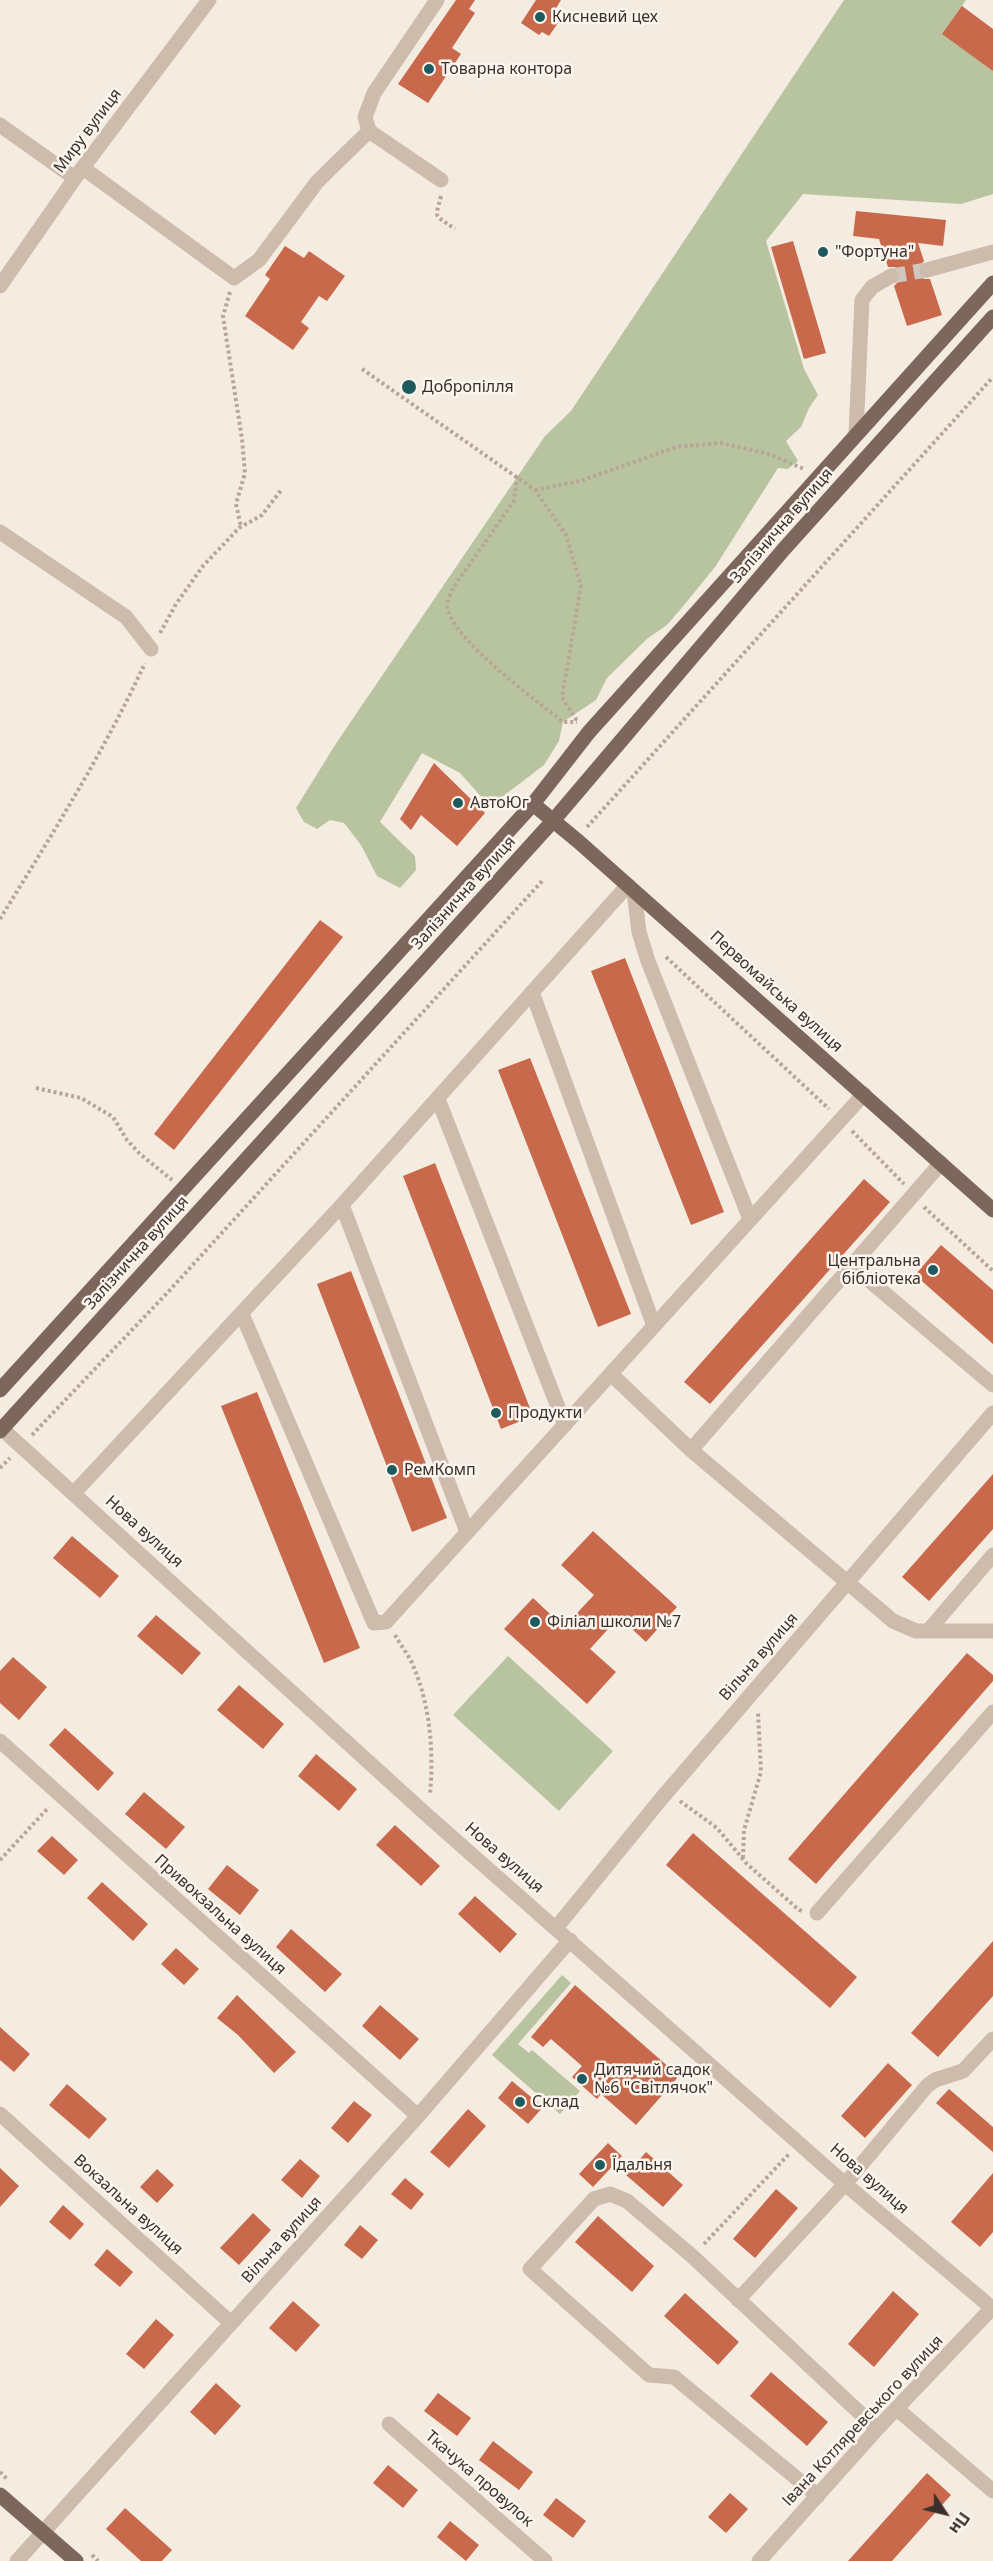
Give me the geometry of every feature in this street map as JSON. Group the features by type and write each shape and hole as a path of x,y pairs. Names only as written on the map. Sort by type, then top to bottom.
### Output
{"main road":[{"name":"Залізнична вулиця","path":"0,1390 533,804 589,732 993,283"},
{"name":"Залізнична вулиця","path":"1,1429 552,822 784,549 993,317"},
{"name":"Первомайська вулиця","path":"533,804 579,842 993,1210"},
{"path":"0,2495 76,2561"}],"street":[{"name":"Миру вулиця","path":"0,286 79,173 209,0"},
{"path":"437,0 374,93 365,117 369,131 441,180"},
{"path":"0,124 79,173 234,278 259,260 317,182 347,149 369,131"},
{"path":"927,270 993,252"},
{"path":"856,434 862,300 872,287 891,276"},
{"path":"0,532 126,617 151,649"},
{"path":"74,1493 342,1205 532,992 631,888"},
{"path":"631,888 639,932 648,961 750,1219"},
{"path":"532,992 654,1326"},
{"path":"242,1314 374,1623 386,1622 864,1094"},
{"path":"438,1099 565,1425"},
{"path":"691,1450 941,1163"},
{"path":"342,1205 467,1532"},
{"path":"851,1265 993,1385"},
{"path":"611,1374 691,1450 893,1621 916,1631 993,1631"},
{"name":"Вільна вулиця","path":"556,1928 662,1799 993,1413"},
{"name":"Нова вулиця","path":"1,1429 428,1816 845,2184 993,2307"},
{"path":"928,1631 993,1555"},
{"path":"817,1913 993,1712"},
{"name":"Привокзальна вулиця","path":"0,1741 418,2116"},
{"name":"Вільна вулиця","path":"16,2561 418,2116 570,1940"},
{"path":"738,2300 845,2184 927,2086 935,2080 963,2072 993,2039"},
{"name":"Вокзальна вулиця","path":"0,2114 231,2323"},
{"path":"818,2496 674,2377 649,2375 530,2269 594,2199 610,2194 627,2201 692,2256 878,2429"},
{"name":"Івана Котляревського вулиця","path":"759,2561 878,2429 993,2307"},
{"path":"897,2409 991,2484"},
{"name":"Ткачука провулок","path":"389,2424 545,2561"}],"path":[{"path":"441,180 441,200 435,212 437,218 455,229"},
{"path":"234,278 223,316 245,473 236,504 241,527"},
{"path":"362,369 517,476 535,490 566,535 581,586 562,697 572,717 578,722 563,722 477,651 453,621 447,605 453,588 514,501 517,476"},
{"path":"586,828 993,378"},
{"path":"535,490 580,480 676,447 722,442 769,454 818,476"},
{"path":"0,919 50,837 124,705 176,604 203,566 241,527 262,515 282,489"},
{"path":"0,1468 169,1292 544,879"},
{"path":"665,956 840,1120 913,1193 932,1216 993,1271"},
{"path":"36,1088 81,1098 113,1117 127,1140 140,1154 183,1190"},
{"path":"386,1622 412,1662 427,1715 433,1760 428,1816"},
{"path":"743,1859 744,1830 761,1772 759,1714 754,1691"},
{"path":"0,1860 60,1796"},
{"path":"662,1799 681,1801 717,1828 743,1859 799,1910 817,1913"},
{"path":"692,2256 800,2143"}],"green space":[{"path":"844,0 966,0 962,6 993,71 993,194 961,204 803,194 766,241 804,369 818,395 809,408 801,427 786,441 798,461 788,469 778,468 715,567 667,625 648,638 607,678 596,700 563,722 559,741 544,765 498,800 485,801 460,773 422,753 380,822 415,856 416,870 400,888 377,876 361,845 344,823 330,820 317,829 304,822 296,808 337,742 545,436 571,411"},
{"path":"508,1656 613,1751 559,1811 453,1715"},
{"path":"562,1975 571,1983 518,2044 529,2053 532,2050 580,2091 560,2114 492,2055"}],"building":[{"name":"Товарна контора","path":"456,0 475,0 469,9 475,13 452,48 461,54 428,103 398,84"},
{"name":"Кисневий цех","path":"536,0 561,0 552,15 560,20 549,36 542,32 539,35 521,23"},
{"path":"962,6 993,29 993,71 942,34"},
{"path":"856,211 946,220 943,246 918,243 924,261 918,267 918,273 924,279 930,279 942,315 907,326 894,286 900,280 900,272 895,267 888,267 879,239 853,236"},
{"path":"793,241 826,353 804,359 771,247"},
{"path":"285,246 304,258 309,251 345,276 327,301 319,296 301,322 309,328 293,350 245,316 270,279 265,275"},
{"name":"АвтоЮг","path":"434,763 485,813 457,846 421,815 411,830 400,819"},
{"path":"320,920 343,937 174,1150 154,1134"},
{"path":"625,958 724,1212 691,1225 591,971"},
{"path":"530,1058 631,1314 598,1327 498,1070"},
{"path":"435,1163 533,1416 501,1429 403,1176"},
{"path":"864,1179 890,1202 710,1404 684,1382"},
{"path":"941,1245 993,1290 993,1344 915,1275"},
{"path":"351,1271 447,1518 412,1532 317,1284"},
{"path":"257,1392 360,1648 324,1663 221,1406"},
{"path":"993,1474 993,1529 929,1601 902,1577"},
{"name":"Філіал школи №7","path":"593,1531 677,1607 646,1642 619,1617 590,1649 616,1672 587,1704 504,1629 533,1598 564,1627 594,1595 561,1565"},
{"path":"72,1536 119,1576 100,1598 53,1558"},
{"path":"156,1615 201,1653 182,1675 137,1636"},
{"path":"967,1653 993,1675 993,1681 816,1884 788,1859"},
{"path":"13,1657 47,1687 19,1720 0,1703 0,1671"},
{"path":"239,1685 284,1724 263,1749 217,1710"},
{"path":"65,1728 114,1773 98,1791 49,1745"},
{"path":"316,1754 357,1789 339,1811 298,1776"},
{"path":"144,1792 185,1827 166,1849 125,1814"},
{"path":"395,1825 440,1866 421,1886 376,1845"},
{"path":"693,1833 857,1977 830,2008 666,1865"},
{"path":"52,1836 78,1860 64,1875 37,1851"},
{"path":"227,1865 259,1890 240,1915 208,1889"},
{"path":"102,1882 148,1924 133,1941 87,1898"},
{"path":"475,1896 517,1934 500,1953 458,1914"},
{"path":"291,1929 342,1974 325,1992 276,1947"},
{"path":"993,1941 993,1996 938,2057 911,2033"},
{"path":"176,1948 199,1969 184,1985 161,1964"},
{"path":"575,1985 679,2076 636,2125 601,2094 597,2099 572,2077 582,2066 551,2039 543,2047 531,2037"},
{"path":"237,1995 296,2052 274,2073 238,2035 217,2018"},
{"path":"380,2005 419,2039 400,2060 362,2026"},
{"path":"0,2027 30,2054 14,2072 0,2060"},
{"path":"888,2063 912,2085 865,2138 841,2116"},
{"name":"Склад","path":"512,2081 543,2107 528,2124 498,2098"},
{"path":"67,2084 107,2119 89,2139 49,2105"},
{"path":"949,2089 993,2127 993,2152 936,2103"},
{"path":"354,2101 372,2115 348,2143 331,2128"},
{"path":"468,2109 486,2126 449,2168 430,2152"},
{"name":"Їдальня","path":"608,2143 622,2156 593,2187 579,2174"},
{"path":"646,2152 683,2185 663,2207 626,2175"},
{"path":"300,2159 320,2176 302,2198 281,2180"},
{"path":"0,2168 19,2186 0,2207"},
{"path":"157,2169 174,2185 157,2203 140,2187"},
{"path":"993,2173 993,2232 980,2247 951,2222"},
{"path":"405,2178 424,2194 411,2210 391,2194"},
{"path":"776,2189 798,2208 755,2258 733,2239"},
{"path":"63,2205 84,2224 70,2240 49,2222"},
{"path":"253,2213 271,2230 239,2265 220,2248"},
{"path":"598,2216 654,2266 632,2292 575,2242"},
{"path":"360,2225 378,2240 362,2259 344,2245"},
{"path":"107,2249 133,2272 120,2287 94,2265"},
{"path":"893,2291 919,2314 874,2367 848,2344"},
{"path":"685,2293 739,2342 718,2365 664,2316"},
{"path":"293,2301 320,2325 296,2352 269,2328"},
{"path":"156,2319 174,2335 144,2369 126,2354"},
{"path":"771,2372 828,2422 807,2446 750,2396"},
{"path":"216,2383 241,2406 215,2435 190,2412"},
{"path":"438,2393 471,2418 457,2436 424,2411"},
{"path":"493,2441 533,2472 519,2490 479,2460"},
{"path":"388,2465 418,2490 403,2508 373,2483"},
{"path":"927,2473 951,2495 892,2561 848,2561"},
{"path":"730,2493 748,2509 726,2533 708,2517"},
{"path":"556,2498 586,2521 573,2538 543,2515"},
{"path":"125,2508 172,2550 162,2561 141,2561 106,2529"},
{"path":"450,2521 479,2545 466,2561 437,2537"}],"tunnel":[{"path":"891,276 927,270"}],"place":[{"name":"Кисневий цех","path":"540,17"},
{"name":"Товарна контора","path":"429,69"},
{"name":"\"Фортуна\"","path":"823,252"},
{"name":"Добропілля","path":"409,387"},
{"name":"АвтоЮг","path":"458,803"},
{"name":"Центральна бібліотека","path":"933,1270"},
{"name":"Продукти","path":"496,1413"},
{"name":"РемКомп","path":"392,1470"},
{"name":"Філіал школи №7","path":"535,1622"},
{"name":"Дитячий садок №6 \"Світлячок\"","path":"582,2079"},
{"name":"Склад","path":"520,2102"},
{"name":"Їдальня","path":"600,2165"}]}
